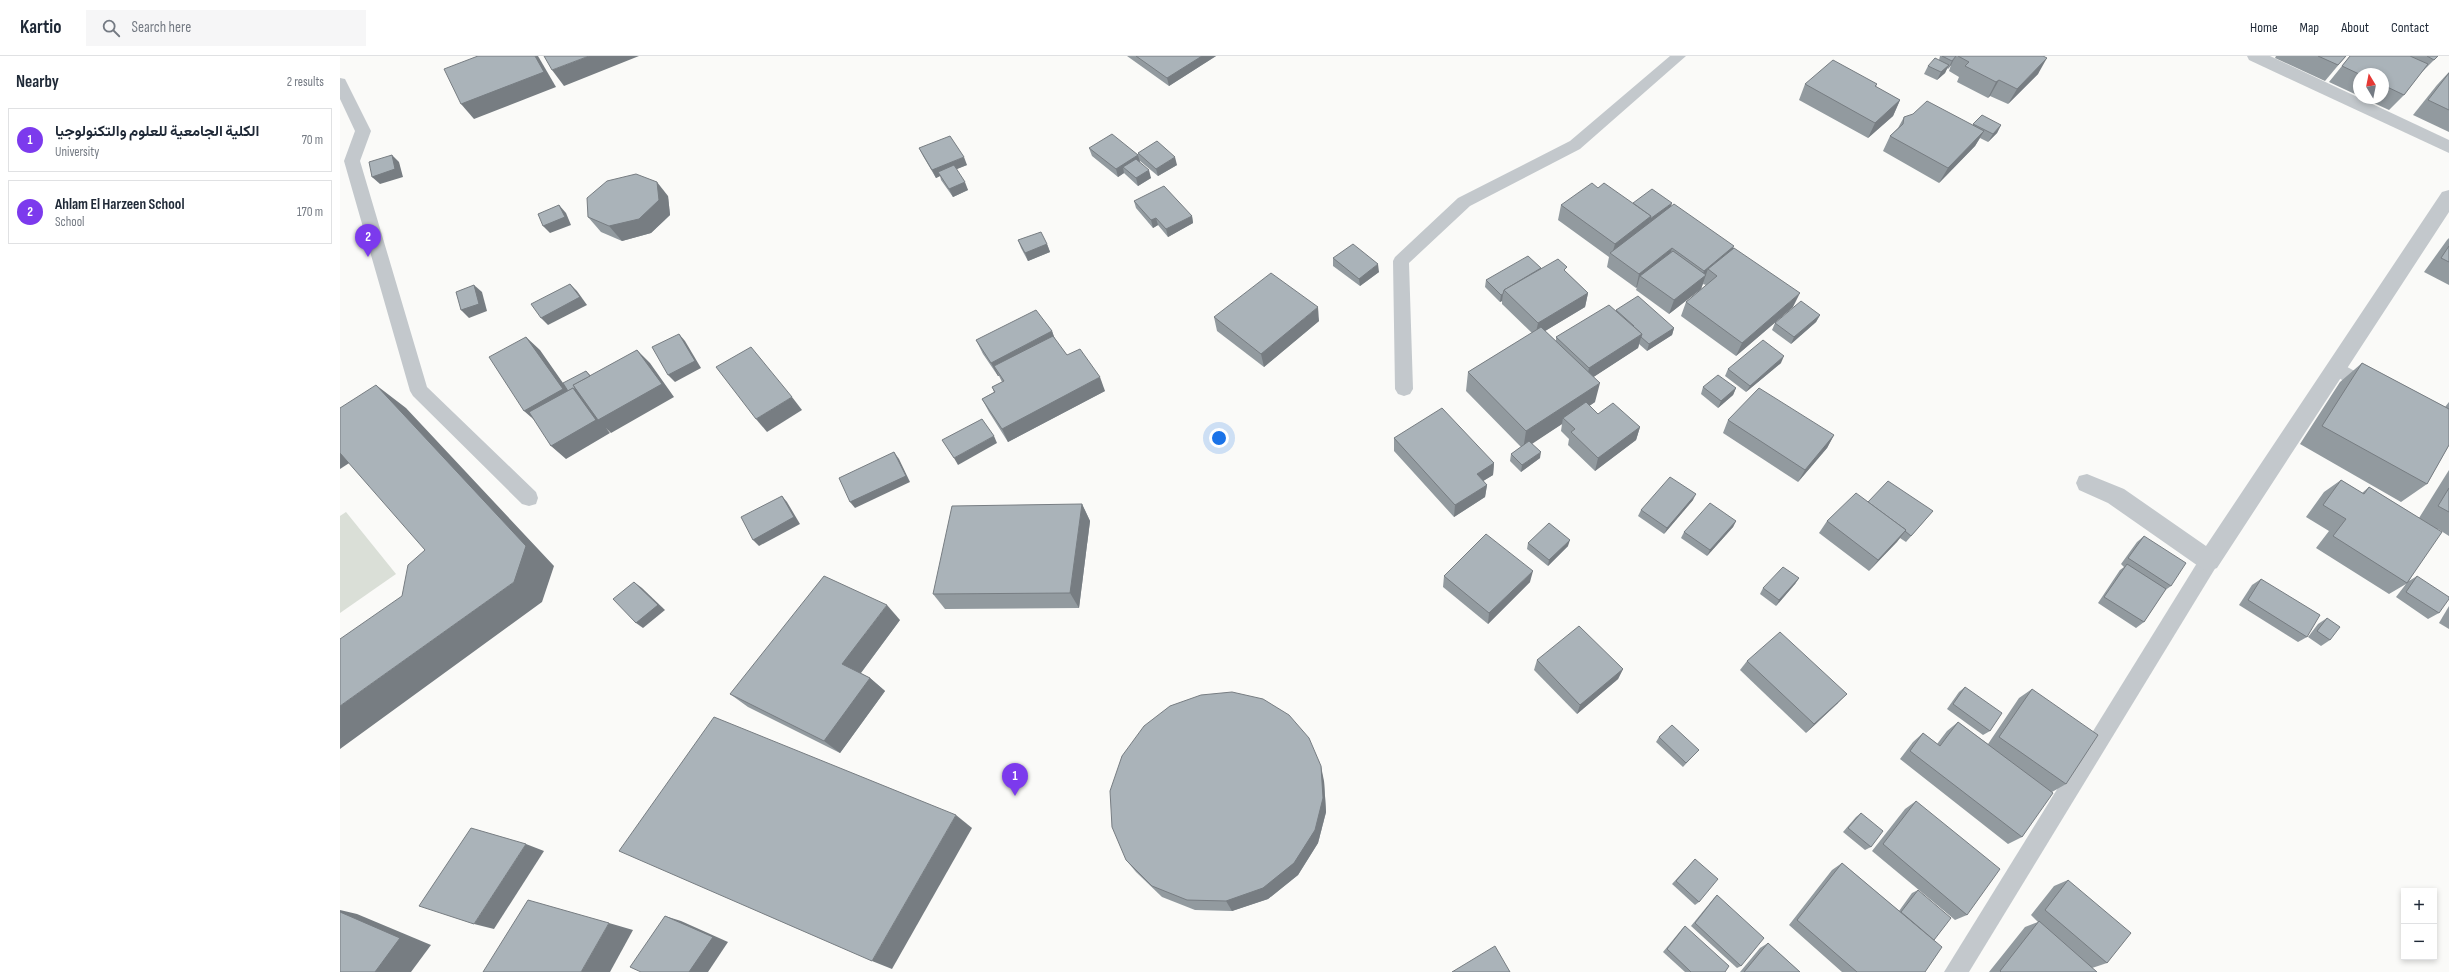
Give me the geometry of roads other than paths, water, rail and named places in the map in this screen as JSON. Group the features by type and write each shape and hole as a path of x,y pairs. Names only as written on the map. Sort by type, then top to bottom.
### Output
{"street":[{"path":"2254,56 2449,147"},
{"path":"2087,483 2116,496 2209,561 2449,197"}],"lane":[{"path":"1404,388 1401,261 1464,202 1575,145 1679,56"},
{"path":"340,83 363,131 346,163 419,391 529,498"},
{"path":"2336,368 2389,398"},
{"path":"1956,972 2209,561"}],"place":[{"name":"Ahlam El Harzeen School","path":"368,257"},
{"name":"الكلية الجامعية للعلوم والتكنولوجيا","path":"1015,796"}]}
